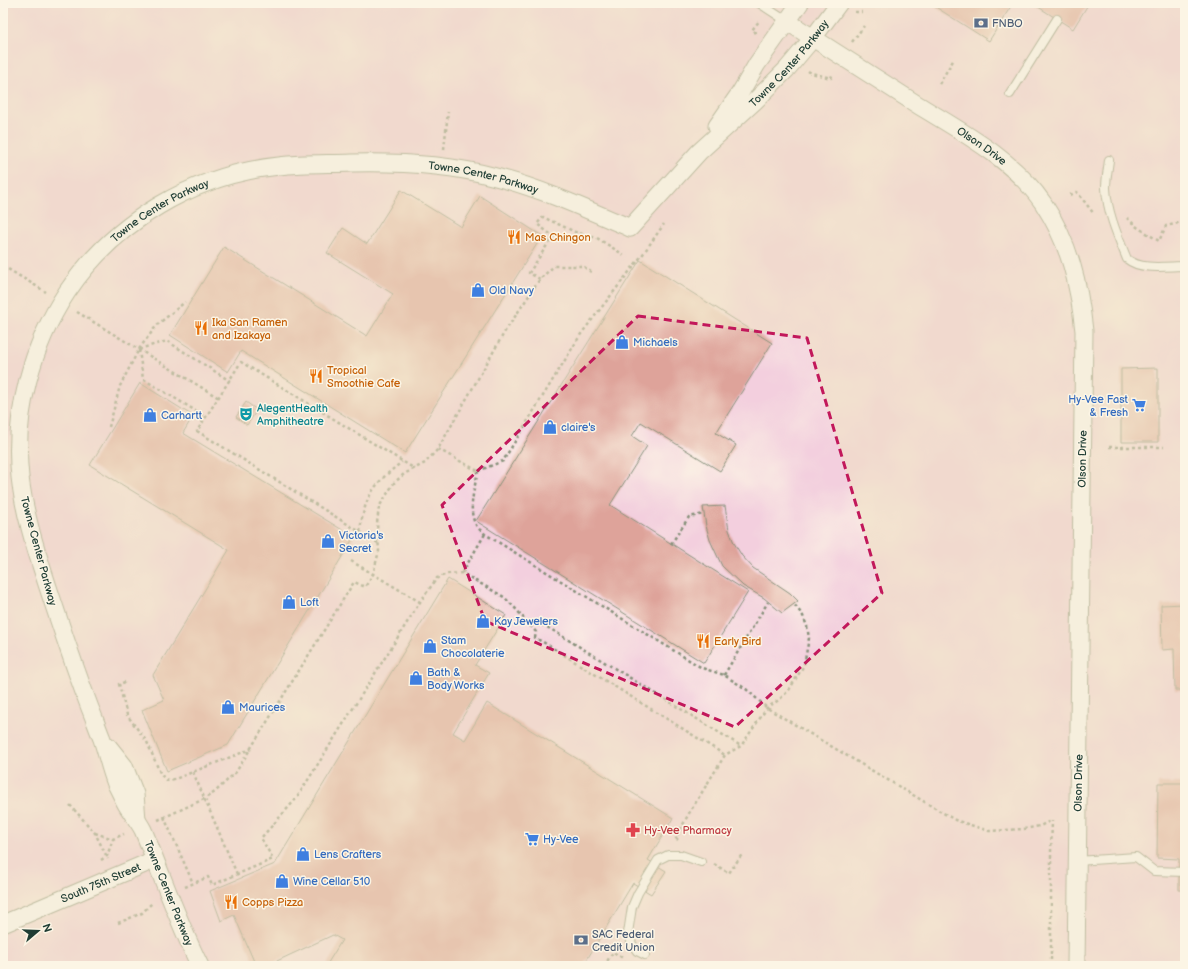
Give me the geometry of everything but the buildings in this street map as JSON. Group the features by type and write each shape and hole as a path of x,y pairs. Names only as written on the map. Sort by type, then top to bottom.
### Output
{"street":[{"name":"Towne Center Parkway","path":"698,152 740,93 757,64 800,3"},
{"name":"Towne Center Parkway","path":"200,966 138,820 135,794 124,766 101,738 58,619 38,556 26,511 20,478 19,449 21,420 26,393 33,362 42,336 53,314 69,289 83,270 118,234 133,222 168,200 187,190 212,180 276,166 298,164 392,162 424,164 460,169 490,175 542,192 576,204 630,228 698,152 755,101 787,69 813,38 839,3"},
{"name":"Olson Drive","path":"788,22 983,146 1003,161 1027,182 1055,224 1068,251 1081,303 1084,331 1076,966"},
{"name":"South 75th Street","path":"3,924 154,860"}],"lane":[{"path":"759,3 788,22"},
{"path":"1010,94 1057,19"},
{"path":"1108,160 1106,187 1108,203 1127,259 1133,264 1144,266 1185,266"},
{"path":"644,955 637,951 632,944 628,933 632,907 638,893 658,860 668,855 681,855 701,862"},
{"path":"1077,861 1136,857 1154,871 1185,872"}],"path":[{"path":"939,84 954,59"},
{"path":"811,73 831,78"},
{"path":"540,279 529,273 553,236 537,224 543,217 575,232 597,238 624,255"},
{"path":"478,471 503,460 581,334 643,254 664,224"},
{"path":"591,272 583,266 554,266 540,279 504,333 438,448 425,463 404,474 394,483 379,507 377,523 379,551 373,574 365,587 354,582 236,772 215,792 204,799 164,817 193,883 208,876 212,885 273,859 261,838 296,798 420,602 437,578 447,574 462,573 504,597 514,606 536,632 535,638 724,755"},
{"path":"109,427 120,386 139,349 157,325 185,302"},
{"path":"139,349 167,341 230,381"},
{"path":"139,349 219,398"},
{"path":"139,349 144,379 206,417"},
{"path":"378,543 197,431 242,362 415,469"},
{"path":"1109,447 1164,447"},
{"path":"438,448 478,471"},
{"path":"360,532 362,515 373,489 381,478 402,462"},
{"path":"478,471 473,499 473,518 477,527 485,534 702,668 724,675 746,689 767,708 955,820 989,831 1024,829 1040,826 1052,820 1051,966"},
{"path":"671,544 689,517 704,514"},
{"path":"462,573 485,534"},
{"path":"351,561 420,602"},
{"path":"724,675 768,602"},
{"path":"676,838 724,755 741,746 767,708 790,690 804,665 809,638 807,626 803,616 794,604"},
{"path":"530,626 544,625 741,746"},
{"path":"125,682 119,684 127,715 147,742 161,775 167,780 175,779 251,748"},
{"path":"193,772 237,874"},
{"path":"70,805 94,833 107,856 113,838 94,833"},
{"path":"118,923 142,913 147,907"},
{"path":"604,966 613,952"}],"highlighted area":[{"path":"638,316 807,338 882,593 735,727 485,621 442,505"}],"shaded area":[{"path":"3,3 1185,3 1185,966 3,966"}],"place":[{"name":"FNBO","path":"981,23"},
{"name":"Mas Chingon","path":"514,237"},
{"name":"Old Navy","path":"478,290"},
{"name":"Ika San Ramen and Izakaya","path":"201,328"},
{"name":"Michaels","path":"622,342"},
{"name":"Tropical Smoothie Cafe","path":"316,376"},
{"name":"Hy-Vee Fast & Fresh","path":"1139,405"},
{"name":"AlegentHealth Amphitheatre","path":"246,414"},
{"name":"Carhartt","path":"150,415"},
{"name":"claire's","path":"550,427"},
{"name":"Victoria's Secret","path":"328,541"},
{"name":"Loft","path":"289,602"},
{"name":"Kay Jewelers","path":"483,621"},
{"name":"Early Bird","path":"703,641"},
{"name":"Stam Chocolaterie","path":"430,646"},
{"name":"Bath & Body Works","path":"416,678"},
{"name":"Maurices","path":"228,707"},
{"name":"Hy-Vee Pharmacy","path":"633,830"},
{"name":"Hy-Vee","path":"532,839"},
{"name":"Lens Crafters","path":"303,854"},
{"name":"Wine Cellar 510","path":"282,881"},
{"name":"Copps Pizza","path":"231,902"},
{"name":"SAC Federal Credit Union","path":"581,940"}]}
